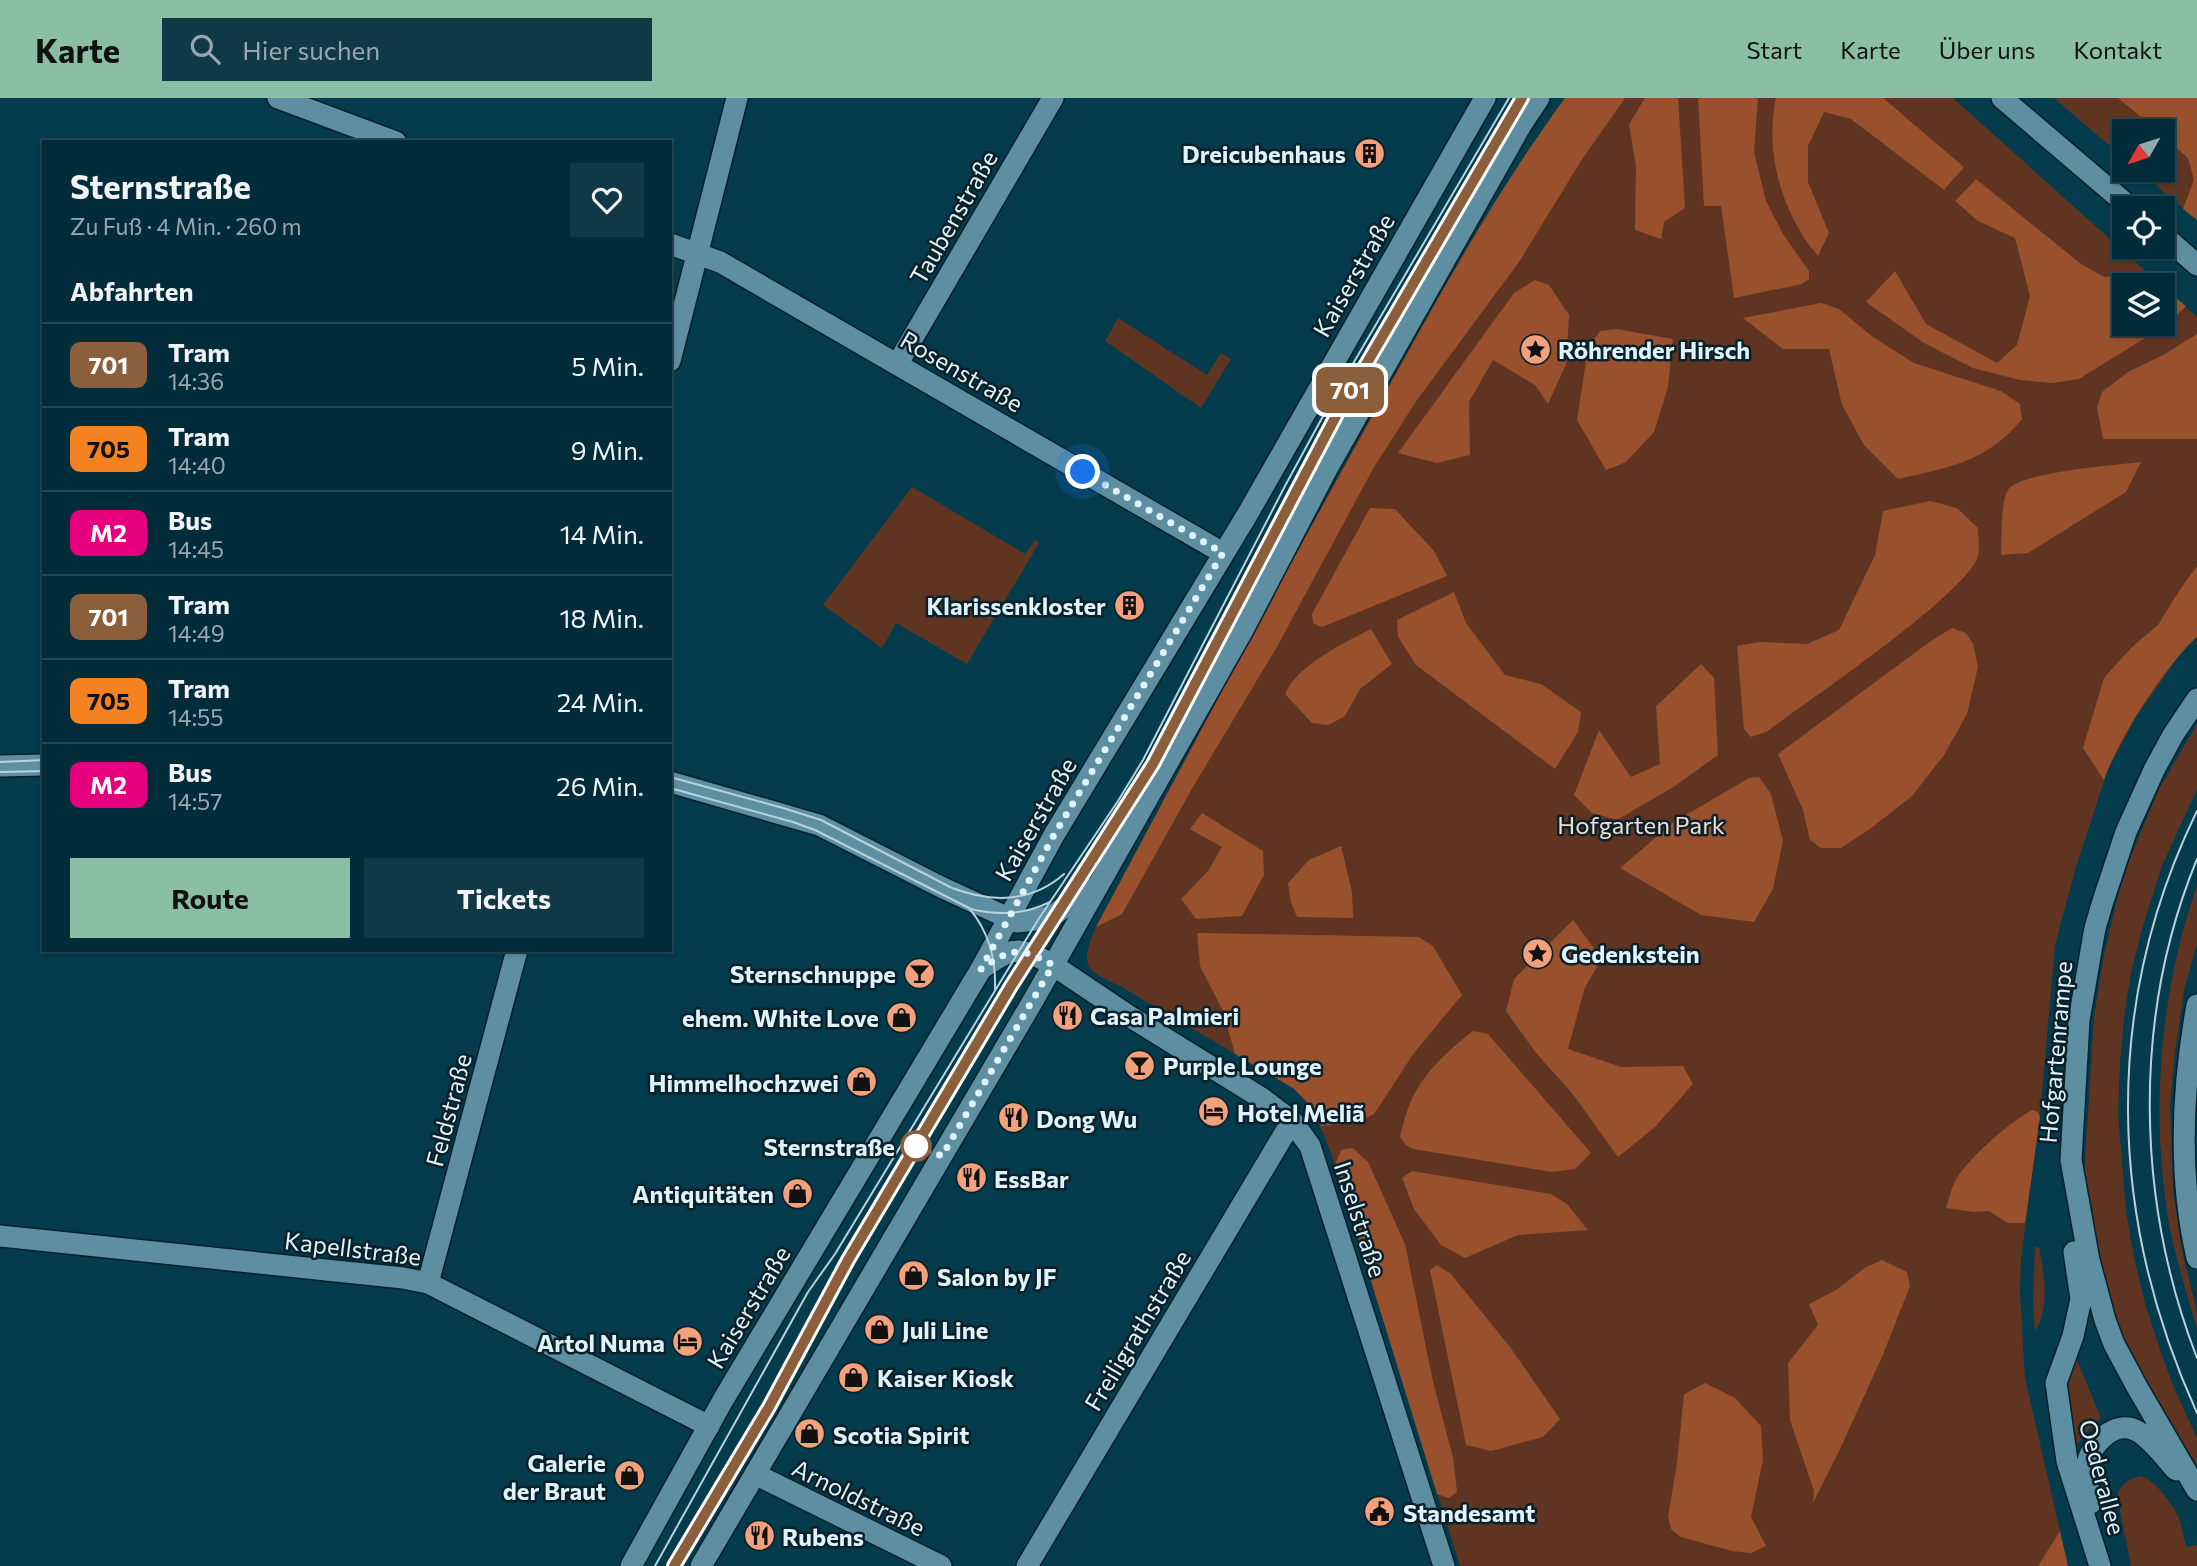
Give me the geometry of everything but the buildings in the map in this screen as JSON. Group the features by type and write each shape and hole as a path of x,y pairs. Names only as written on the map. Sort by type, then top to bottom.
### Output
{"main road":[{"path":"278,98 391,140"},
{"path":"672,353 737,98"},
{"name":"Taubenstraße","path":"898,363 1053,98"},
{"name":"Kaiserstraße","path":"631,1566 709,1426 981,969 1054,835 1247,515 1485,98"},
{"path":"701,1566 1053,965 1244,628 1328,467 1521,125 1539,98"},
{"path":"2002,98 2117,196"},
{"name":"Rosenstraße","path":"672,245 720,262 1223,553"},
{"path":"2175,246 2197,265"},
{"name":"Hofgartenrampe","path":"2197,699 2173,735 2149,780 2123,841 2103,901 2079,1020 2071,1160 2089,1260 2114,1344 2197,1492"},
{"path":"0,766 42,765"},
{"path":"672,783 819,825 1017,922 1054,915 1080,894 1096,887"},
{"name":"Inselstraße","path":"981,969 998,958 1019,951 1031,953 1263,1098 1292,1121 1310,1146 1444,1566"},
{"name":"Feldstraße","path":"428,1283 516,952"},
{"path":"2197,1005 2193,1051 2186,1087 2185,1157 2197,1258"},
{"name":"Freiligrathstraße","path":"1027,1566 1292,1121"},
{"name":"Oederallee","path":"2071,1160 2067,1210 2081,1299 2073,1336 2056,1383 2067,1461 2100,1564"},
{"name":"Kapellstraße","path":"0,1236 403,1278 428,1283 709,1426"},
{"name":"Oederallee","path":"2100,1564 2087,1466 2091,1452 2104,1436 2119,1429 2135,1430 2146,1438 2197,1492"},
{"name":"Arnoldstraße","path":"755,1474 941,1566"}],"green space":[{"name":"Hofgarten Park","path":"1565,98 1953,98 2112,241 2112,259 2132,259 2148,273 2112,273 2112,336 2175,336 2175,298 2197,317 2197,637 2180,654 2136,717 2108,769 2076,867 2055,945 2040,1117 2021,1258 2020,1293 2025,1378 2068,1566 1460,1566 1335,1165 1313,1114 1293,1088 1100,976 1087,962 1093,933 1343,467 1468,247 1539,134"},
{"path":"2054,98 2197,98 2197,220 2175,201 2175,196 2169,196 2152,182 2175,182 2175,119 2112,119 2112,148"},
{"path":"1118,318 1207,375 1221,353 1231,359 1201,408 1105,341"},
{"path":"912,487 1025,554 1035,540 1039,543 967,664 896,623 882,648 823,605"},
{"path":"2197,724 2197,789 2162,866 2131,973 2125,1009 2118,1113 2126,1211 2134,1258 2162,1356 2197,1438 2197,1466 2139,1373 2118,1329 2099,1268 2084,1176 2094,1017 2117,899 2132,853 2159,789"},
{"path":"2197,885 2197,944 2184,990 2170,1103 2173,1191 2182,1251 2197,1312 2197,1329 2179,1267 2166,1205 2160,1083 2175,963"},
{"path":"2035,1247 2039,1247 2045,1289 2043,1310 2036,1330 2033,1304"},
{"path":"2076,1358 2101,1418 2076,1445 2066,1384"},
{"path":"2140,1476 2157,1487 2172,1506 2179,1518 2186,1547 2197,1545 2197,1566 2131,1566 2117,1496 2126,1483"}],"shaded area":[{"path":"1565,98 1625,98 1581,161 1519,262 1417,400 1374,467 1278,645 1193,787 1122,914 1096,927 1344,466 1446,285 1491,208"},
{"path":"1645,98 1678,98 1685,208 1664,222 1661,239 1635,230 1636,166 1629,124"},
{"path":"1698,98 1758,98 1754,152 1766,201 1783,234 1809,271 1809,279 1802,284 1734,298 1721,206 1704,206"},
{"path":"1776,98 1883,98 1964,167 1944,190 1851,119 1824,112 1808,146 1808,182 1829,233 1818,256 1795,221 1779,182 1772,140"},
{"path":"2118,98 2197,98 2197,220 2183,209 2194,180 2188,158 2175,147 2175,119 2143,119"},
{"path":"1976,179 2081,264 2104,277 2112,276 2112,336 2148,336 2079,379 2052,383 2020,380 1973,368 1924,343 1866,302 1895,271 1926,324 1997,363 2017,345 2030,296 2015,238 1978,221 1955,201"},
{"path":"1535,280 1549,285 1569,315 1566,364 1548,404 1535,385 1493,360 1469,402 1470,455 1437,463 1398,453 1514,293"},
{"path":"2175,297 2186,306 2175,316"},
{"path":"1821,303 1839,309 1873,337 1914,363 2001,391 2020,404 2022,419 1995,445 1981,454 1951,466 1898,479 1864,445 1842,405 1829,349 1783,349 1743,318"},
{"path":"1617,329 1673,339 1668,387 1654,432 1626,462 1606,470 1577,420 1588,348 1600,331"},
{"path":"2197,334 2197,439 2103,439 2097,408 2102,392 2128,372"},
{"path":"2141,462 2126,492 2028,553 2001,555 2005,496 2016,484 2049,474"},
{"path":"1930,501 1957,508 1978,528 1978,556 1968,573 1946,595 1883,647 1766,732 1751,737 1744,729 1737,646 1760,642 1807,644 1839,630 1875,555 1883,511"},
{"path":"1370,508 1395,509 1434,551 1447,576 1322,627 1313,623 1312,614"},
{"path":"2197,566 2197,637 2157,684 2120,745 2104,780 2083,748 2104,678 2131,648 2158,625"},
{"path":"1454,592 1466,623 1505,675 1541,684 1581,712 1578,732 1555,769 1416,665 1398,637 1397,620"},
{"path":"1952,628 1966,633 1973,644 1978,667 1967,714 1944,755 1912,796 1870,829 1841,848 1821,848 1810,840 1803,810 1778,754"},
{"path":"1371,629 1392,664 1360,689 1345,716 1329,725 1312,723 1285,694 1291,683 1310,664"},
{"path":"1701,664 1714,678 1718,755 1675,786 1617,820 1592,813 1574,795 1599,730 1631,777 1660,764 1656,706"},
{"path":"1759,777 1771,794 1783,841 1773,889 1754,922 1701,915 1620,868 1674,822 1749,778"},
{"path":"1202,813 1263,851 1264,875 1242,916 1196,919 1181,899 1208,871 1222,847 1190,829"},
{"path":"1341,846 1352,892 1353,918 1297,917 1288,883 1309,860"},
{"path":"1573,920 1602,959 1585,987 1568,1049 1621,1067 1683,1066 1693,1084 1655,1127 1618,1157 1572,1093 1536,1053 1506,1011 1514,979"},
{"path":"1197,933 1419,937 1433,946 1462,995 1414,1053 1374,1114 1357,1123 1321,1126 1308,1103 1293,1088 1235,1054 1223,1011 1200,966"},
{"path":"1473,1031 1488,1034 1591,1153 1575,1169 1552,1172 1413,1149 1400,1137 1410,1104 1424,1078"},
{"path":"2032,1110 2038,1112 2040,1117 2025,1223 2008,1223 1989,1211 1946,1208 1955,1181 1969,1162 2001,1132"},
{"path":"1353,1148 1368,1162 1405,1244 1433,1382 1453,1457 1457,1492 1449,1498 1437,1494 1335,1165 1341,1150"},
{"path":"1412,1171 1551,1194 1567,1204 1588,1230 1518,1235 1465,1258 1441,1245 1414,1209 1402,1178"},
{"path":"1882,1260 1907,1272 1910,1286 1882,1357 1813,1503 1814,1491 1790,1420 1788,1363 1818,1325 1809,1304 1836,1290 1866,1267"},
{"path":"1437,1265 1451,1274 1510,1347 1560,1419 1543,1437 1491,1451 1466,1445 1430,1270"},
{"path":"1705,1383 1735,1398 1761,1426 1763,1460 1751,1517 1766,1546 1751,1553 1732,1551 1681,1537 1671,1529 1668,1517 1684,1394"},
{"path":"2060,1531 2068,1566 2038,1566"}],"tram line":[{"path":"655,1566 808,1292 835,1254 1038,920 1143,760 1334,396 1509,98"},
{"path":"674,1566 769,1407 848,1260 1011,986 1153,764 1337,414 1522,98"},
{"name":"701","path":"674,1566 769,1407 848,1260 1011,986 1153,764 1337,414 1522,98"},
{"path":"0,762 42,760"},
{"path":"0,772 42,771"},
{"path":"672,778 821,820 952,888 967,893 1011,898 1038,891 1064,874"},
{"path":"672,789 815,830 971,909 1011,913 1031,910 1050,902"},
{"path":"2197,811 2166,885 2144,960 2132,1035 2128,1112 2133,1188 2146,1264 2168,1339 2197,1413"},
{"path":"2197,859 2176,919 2161,981 2152,1045 2150,1108 2153,1172 2162,1236 2177,1298 2197,1358"},
{"path":"969,908 982,926 990,946 995,989"}],"place":[{"name":"Dreicubenhaus","path":"1369,153"},
{"name":"Röhrender Hirsch","path":"1535,349"},
{"name":"Klarissenkloster","path":"1129,605"},
{"name":"Gedenkstein","path":"1538,953"},
{"name":"Sternschnuppe","path":"919,973"},
{"name":"Casa Palmieri","path":"1067,1015"},
{"name":"ehem. White Love","path":"902,1017"},
{"name":"Purple Lounge","path":"1140,1065"},
{"name":"Himmelhochzwei","path":"862,1082"},
{"name":"Hotel Meliã","path":"1214,1112"},
{"name":"Dong Wu","path":"1013,1118"},
{"name":"Sternstraße","path":"916,1146"},
{"name":"EssBar","path":"971,1178"},
{"name":"Antiquitäten","path":"797,1193"},
{"name":"Salon by JF","path":"914,1276"},
{"name":"Juli Line","path":"879,1329"},
{"name":"Artol Numa","path":"688,1342"},
{"name":"Kaiser Kiosk","path":"854,1377"},
{"name":"Scotia Spirit","path":"810,1434"},
{"name":"Galerie der Braut","path":"629,1476"},
{"name":"Standesamt","path":"1380,1512"},
{"name":"Rubens","path":"759,1536"}],"route":[{"path":"916,1146 942,1156 1053,965 1031,953 1019,951 998,958 981,969 1054,835 1223,553 1083,472"}]}
